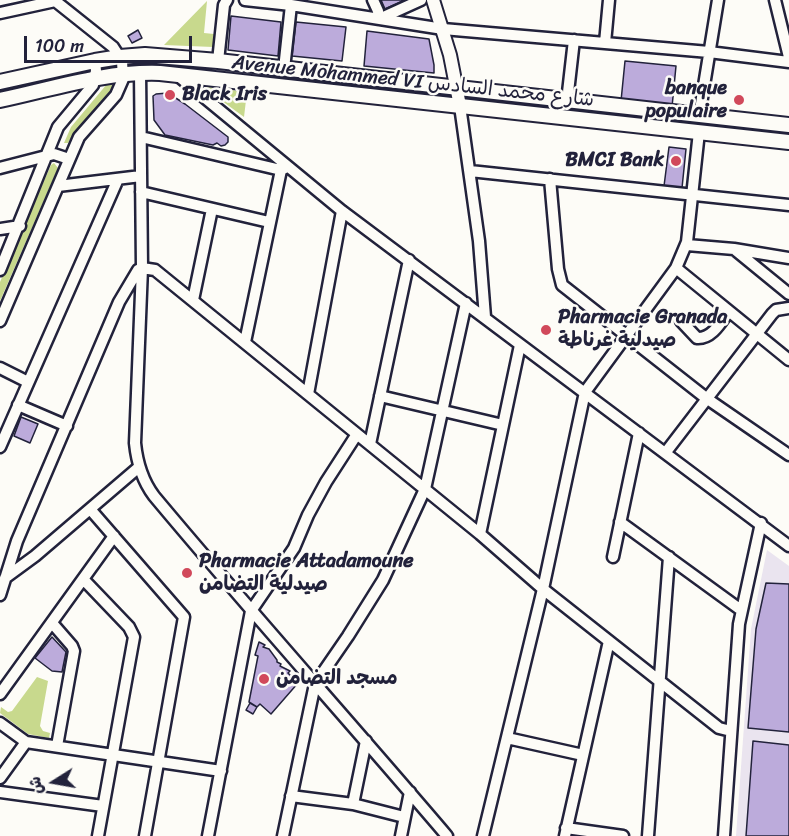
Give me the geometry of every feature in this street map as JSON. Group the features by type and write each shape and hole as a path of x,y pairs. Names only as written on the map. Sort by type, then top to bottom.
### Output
{"main road":[{"name":"Avenue Mohammed VI شارع محمد السادس","path":"0,82 95,61 145,55 218,61 789,125"},
{"name":"Avenue Mohammed VI شارع محمد السادس","path":"0,100 124,73 140,72 789,142"}],"street":[{"path":"0,13 55,0 113,47 120,57 124,73 119,90 79,137 0,321"},
{"path":"218,61 224,5 227,0"},
{"path":"244,0 291,5 443,29 709,52 789,62"},
{"path":"373,0 379,19"},
{"path":"379,19 422,0"},
{"path":"433,0 458,88 479,241 485,317"},
{"path":"605,43 609,0"},
{"path":"699,116 718,0"},
{"path":"766,0 776,0 789,57"},
{"path":"284,69 291,5"},
{"path":"567,101 574,40"},
{"path":"0,270 20,226 58,127 89,91 95,79 95,61"},
{"path":"140,72 142,268 135,443 139,467 154,496 447,836"},
{"path":"177,75 284,168 789,546"},
{"path":"483,836 543,589 585,392 676,268 687,245 699,132"},
{"path":"141,137 284,168"},
{"path":"0,168 45,156 60,155 69,159"},
{"path":"245,342 269,222 284,168"},
{"path":"470,171 789,204"},
{"path":"58,186 141,176"},
{"path":"0,447 118,179"},
{"path":"550,179 558,269 562,285 706,398 789,455"},
{"path":"141,192 269,222"},
{"path":"193,300 212,209"},
{"path":"308,394 342,211"},
{"path":"0,230 20,226"},
{"path":"687,245 734,249 789,258"},
{"path":"734,249 789,294"},
{"path":"370,444 409,260"},
{"path":"0,595 3,579 17,541 120,302 138,270 142,268 155,270 480,534 543,589 719,728 731,731"},
{"path":"676,268 789,360"},
{"path":"283,836 315,684 383,579 425,489 466,303"},
{"path":"666,452 772,314 776,310 789,308"},
{"path":"681,321 697,338 704,338 711,334 729,311"},
{"path":"480,534 520,345"},
{"path":"0,368 28,382"},
{"path":"380,396 503,425"},
{"path":"18,405 67,426"},
{"path":"613,557 639,433"},
{"path":"208,836 251,611 294,548 326,482 357,434"},
{"path":"3,579 35,556 139,467"},
{"path":"90,509 184,617 145,836"},
{"path":"620,522 741,610"},
{"path":"724,836 741,610 761,523"},
{"path":"0,694 114,536"},
{"path":"648,836 669,557"},
{"path":"84,580 133,632 134,637 98,836"},
{"path":"52,623 74,651 57,746"},
{"path":"609,641 565,832 623,836"},
{"path":"0,723 26,742 221,771"},
{"path":"507,738 583,755"},
{"path":"353,804 366,741"},
{"path":"0,778 26,742"},
{"path":"0,792 103,806"},
{"path":"401,836 410,792"},
{"path":"291,796 353,804 404,817"}],"shaded area":[{"path":"767,550 789,566 789,836 736,836 751,629"}],"green space":[{"path":"207,1 204,33 214,34 213,47 164,45"},
{"path":"107,84 114,85 114,87 73,134 68,143 64,143 71,127"},
{"path":"207,87 247,92 244,117 207,90"},
{"path":"54,163 58,168 0,301 0,282 51,165"},
{"path":"37,677 48,681 40,726 43,731 50,733 49,738 28,734 0,713 1,707 8,712 12,711"}],"building":[{"path":"381,0 405,0 385,9"},
{"path":"231,16 281,22 278,56 228,50"},
{"path":"296,22 346,27 342,61 292,56"},
{"path":"138,30 142,38 132,43 128,36"},
{"path":"367,31 429,39 434,73 364,66"},
{"path":"625,61 676,66 672,107 621,101"},
{"path":"168,93 228,137 228,142 221,146 217,143 213,145 165,135 154,120 153,96"},
{"path":"669,147 686,149 682,188 664,186"},
{"path":"21,417 38,424 30,443 14,436"},
{"path":"766,583 789,584 789,732 748,728 756,629"},
{"path":"52,637 66,652 62,672 52,671 35,658"},
{"path":"259,642 265,645 263,647 269,649 277,662 281,664 280,666 290,671 288,673 298,683 271,714 260,704 257,707 249,702 258,656 255,655"},
{"path":"250,703 257,707 253,714 246,710"},
{"path":"753,741 789,745 789,836 746,836"}],"place":[{"name":"Black Iris","path":"170,95"},
{"name":"banque populaire","path":"739,100"},
{"name":"BMCI Bank","path":"676,161"},
{"name":"Pharmacie Granada صيدلية غرناطة","path":"546,330"},
{"name":"Pharmacie Attadamoune صيدلية التضامن","path":"187,573"},
{"name":"مسجد التضامن","path":"264,679"}]}
